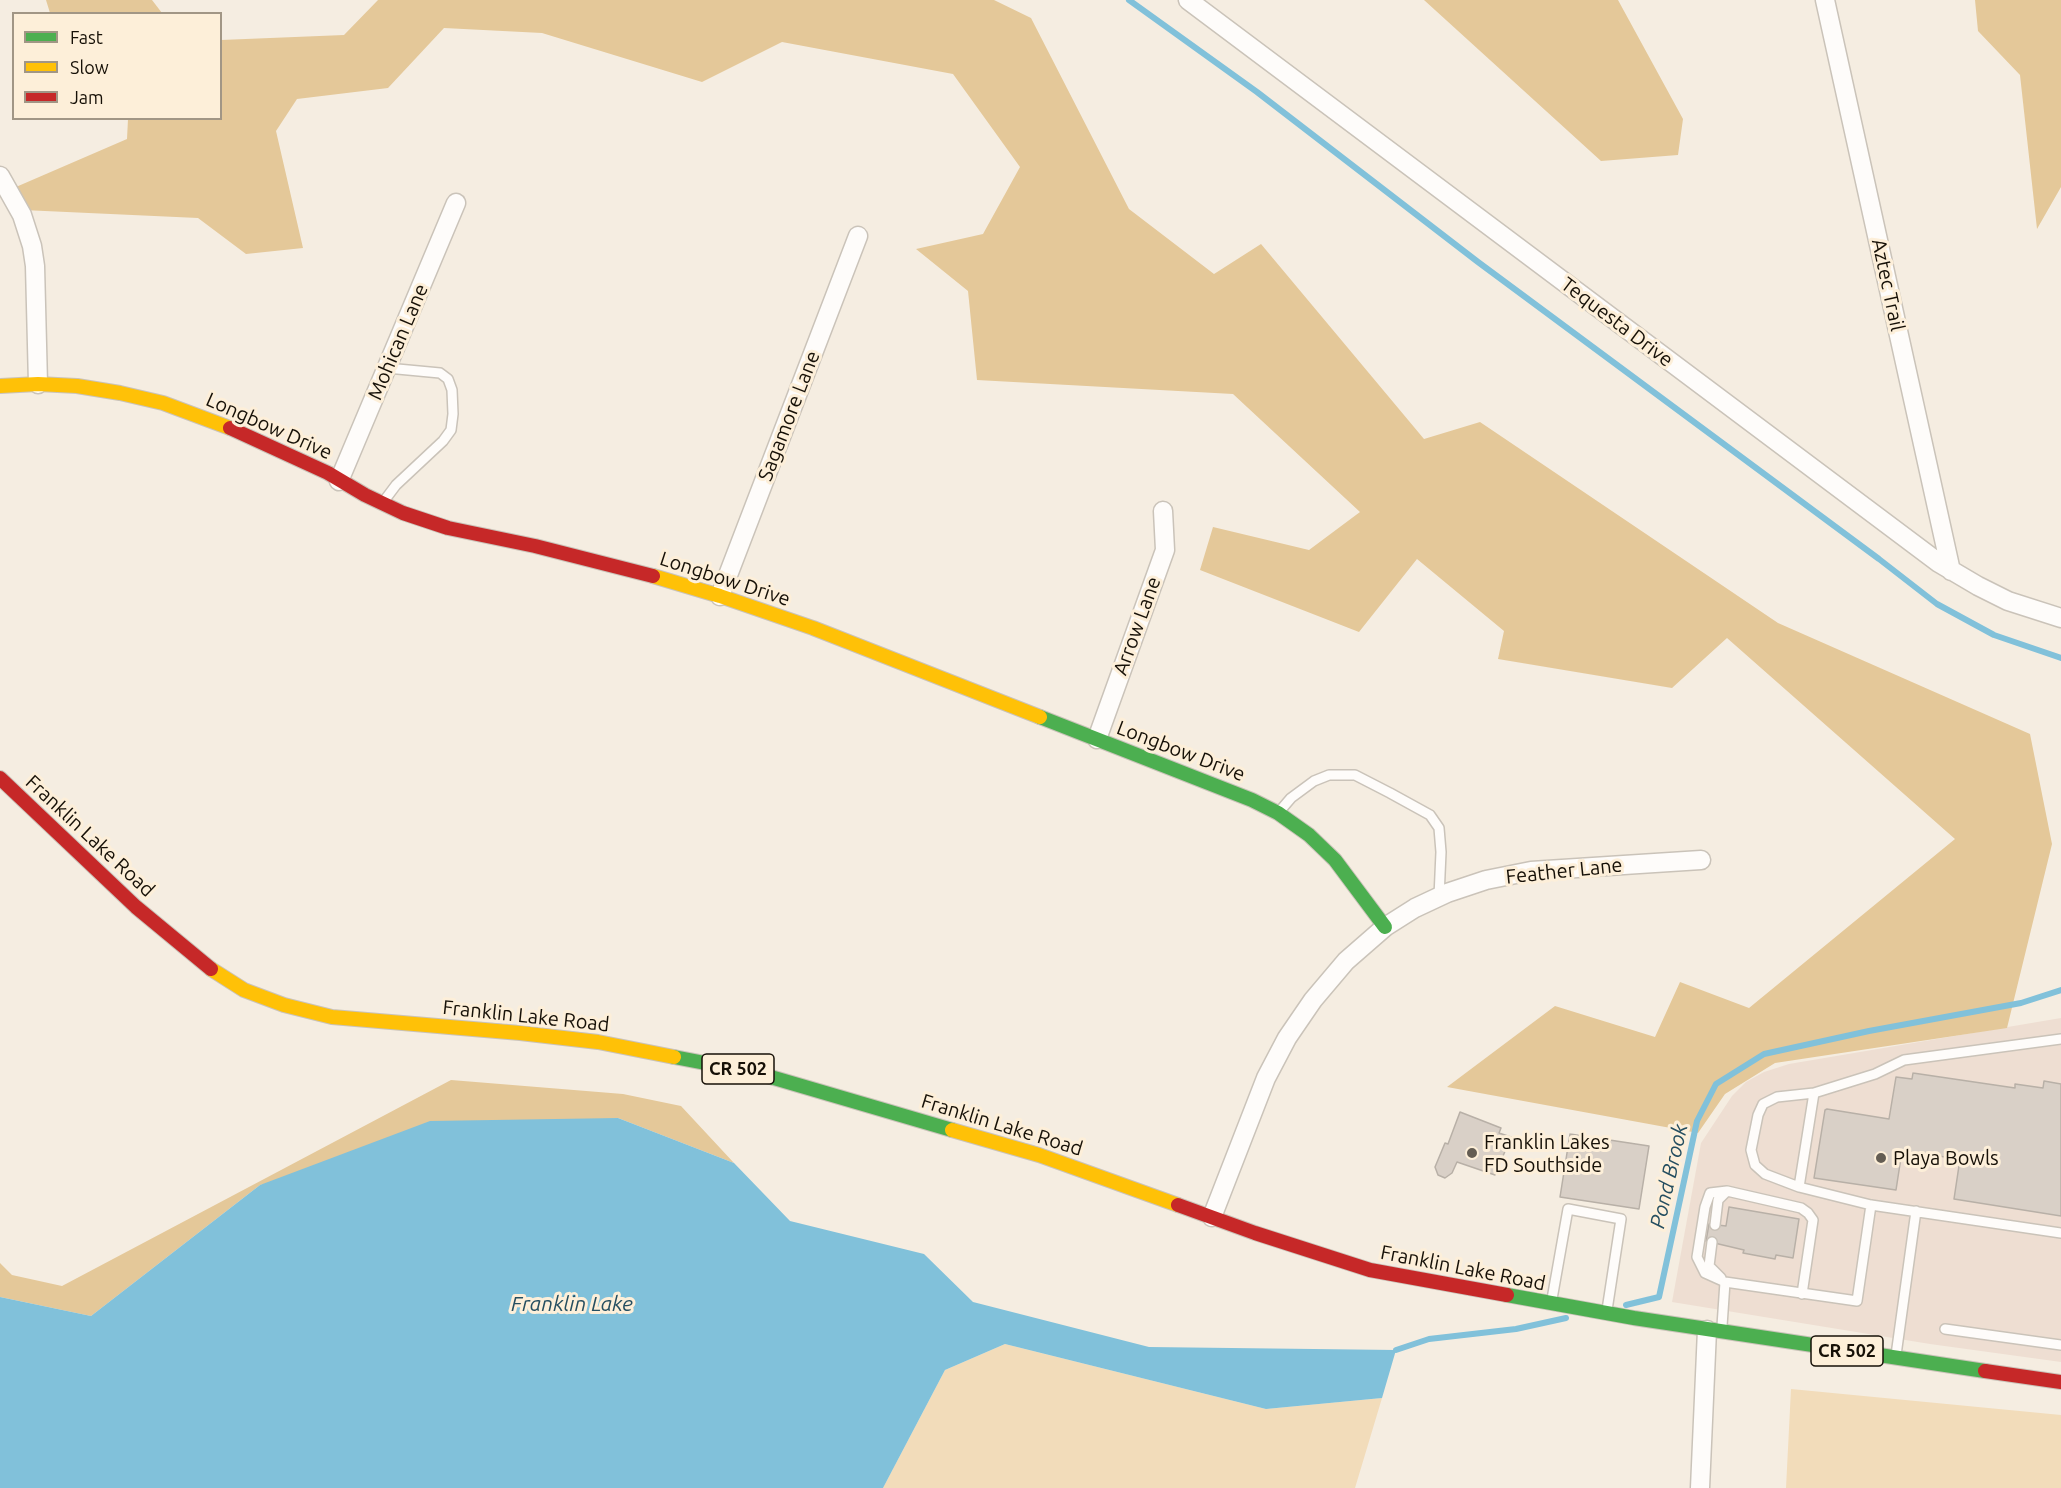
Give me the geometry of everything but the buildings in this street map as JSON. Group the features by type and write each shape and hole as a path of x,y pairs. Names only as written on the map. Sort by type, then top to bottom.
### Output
{"main road":[{"name":"Longbow Drive","path":"0,386 39,384 76,386 163,403 213,420 328,473 339,481 402,513 448,528 535,546 640,572 720,596 813,628 1252,800 1278,813 1309,835 1335,860 1385,927"},
{"name":"Franklin Lake Road","path":"0,778 136,907 206,966 244,990 284,1005 332,1017 598,1042 757,1073 1039,1155 1370,1270 1551,1305 2061,1382"}],"street":[{"name":"Tequesta Drive","path":"1188,0 1951,571 2008,601 2061,618"},
{"name":"Aztec Trail","path":"1825,0 1951,571"},
{"path":"0,176 22,215 32,246 35,266 39,384"},
{"name":"Mohican Lane","path":"339,481 456,203"},
{"name":"Sagamore Lane","path":"720,596 858,236"},
{"name":"Arrow Lane","path":"1097,739 1165,550 1163,511"},
{"name":"Feather Lane","path":"1212,1217 1266,1078 1287,1038 1313,1000 1346,961 1385,927 1415,908 1486,880 1532,871 1701,860"},
{"path":"1700,1488 1714,1331"}],"lane":[{"path":"382,503 396,485 443,441 451,430 453,414 452,390 448,379 440,373 387,368"},
{"path":"1278,813 1291,798 1314,781 1329,775 1355,775 1390,793 1430,815 1439,828 1441,852 1439,897"},
{"path":"2061,1039 1904,1060 1875,1074 1814,1093 1777,1097 1762,1104 1751,1150 1755,1165 1764,1174 1799,1187 1871,1205 2061,1233"},
{"path":"1799,1187 1814,1093"},
{"path":"1802,1294 1813,1220 1808,1213 1800,1208 1727,1191 1710,1193 1705,1207 1697,1257 1705,1273 1725,1282 1802,1294 1857,1301 1871,1205"},
{"path":"1715,1225 1718,1200 1727,1191"},
{"path":"1551,1305 1568,1209 1621,1219 1607,1314"},
{"path":"1895,1358 1916,1211"},
{"path":"1712,1242 1709,1266 1725,1282"},
{"path":"1714,1331 1725,1282"},
{"path":"1945,1329 2061,1345"}],"shaded area":[{"path":"46,0 152,0 161,12 50,12"},
{"path":"378,0 994,0 1031,18 1129,209 1214,274 1261,244 1424,439 1480,422 1778,623 2030,734 2052,844 2007,1028 1775,1063 1725,1094 1698,1133 1447,1087 1555,1006 1655,1037 1680,982 1749,1008 1955,839 1727,638 1672,688 1498,659 1504,631 1417,559 1359,632 1200,570 1213,527 1309,550 1360,512 1233,394 977,380 968,291 916,249 983,234 1020,167 953,74 782,42 702,82 542,33 444,28 388,88 297,99 276,131 303,248 246,254 198,218 23,210 9,190 127,139 128,120 222,120 222,40 344,35"},
{"path":"1424,0 1618,0 1683,119 1678,155 1601,161"},
{"path":"1975,0 2061,0 2061,187 2037,229 2020,75 1978,31"},
{"path":"2061,1018 2061,1362 1930,1344 1672,1302 1701,1143 1732,1096 1746,1082 1764,1072 1789,1064"},
{"path":"451,1080 623,1094 681,1106 734,1163 618,1118 260,1185 91,1316 0,1297 0,1263 12,1275 62,1286"},
{"path":"1005,1344 1266,1409 1382,1398 1355,1488 883,1488 945,1370"},
{"path":"1791,1389 2061,1415 2061,1488 1786,1488"}],"water":[{"name":"Franklin Lake","path":"618,1118 734,1163 790,1221 924,1254 973,1302 1149,1347 1396,1350 1382,1398 1266,1409 1005,1344 945,1370 883,1488 0,1488 0,1297 91,1316 260,1185 430,1121"}],"waterway":[{"path":"1129,0 1257,92 1478,262 1937,604 1994,635 2061,658"},
{"name":"Pond Brook","path":"1626,1305 1659,1297 1697,1121 1716,1084 1764,1054 1869,1031 2021,1003 2061,990"},
{"name":"Pond Brook","path":"1396,1350 1429,1339 1516,1329 1566,1318"}],"traffic: fast":[{"path":"1040,717 1252,800 1278,813 1309,835 1335,860 1385,927"},
{"path":"674,1057 757,1073 952,1130"},
{"path":"1507,1295 1634,1318 1985,1371"}],"traffic: slow":[{"path":"0,386 38,384 77,386 120,393 163,403 230,428"},
{"path":"653,576 813,628 1040,717"},
{"path":"211,969 244,990 284,1005 332,1017 598,1042 674,1057"},
{"path":"952,1130 1039,1155 1178,1205"}],"traffic: jam":[{"path":"230,428 328,473 365,495 403,513 448,528 535,546 653,576"},
{"path":"0,778 136,907 211,969"},
{"path":"1178,1205 1255,1233 1370,1270 1507,1295"},
{"path":"1985,1371 2061,1382"}],"place":[{"name":"Franklin Lakes FD Southside","path":"1472,1153"},
{"name":"Playa Bowls","path":"1881,1158"}]}
